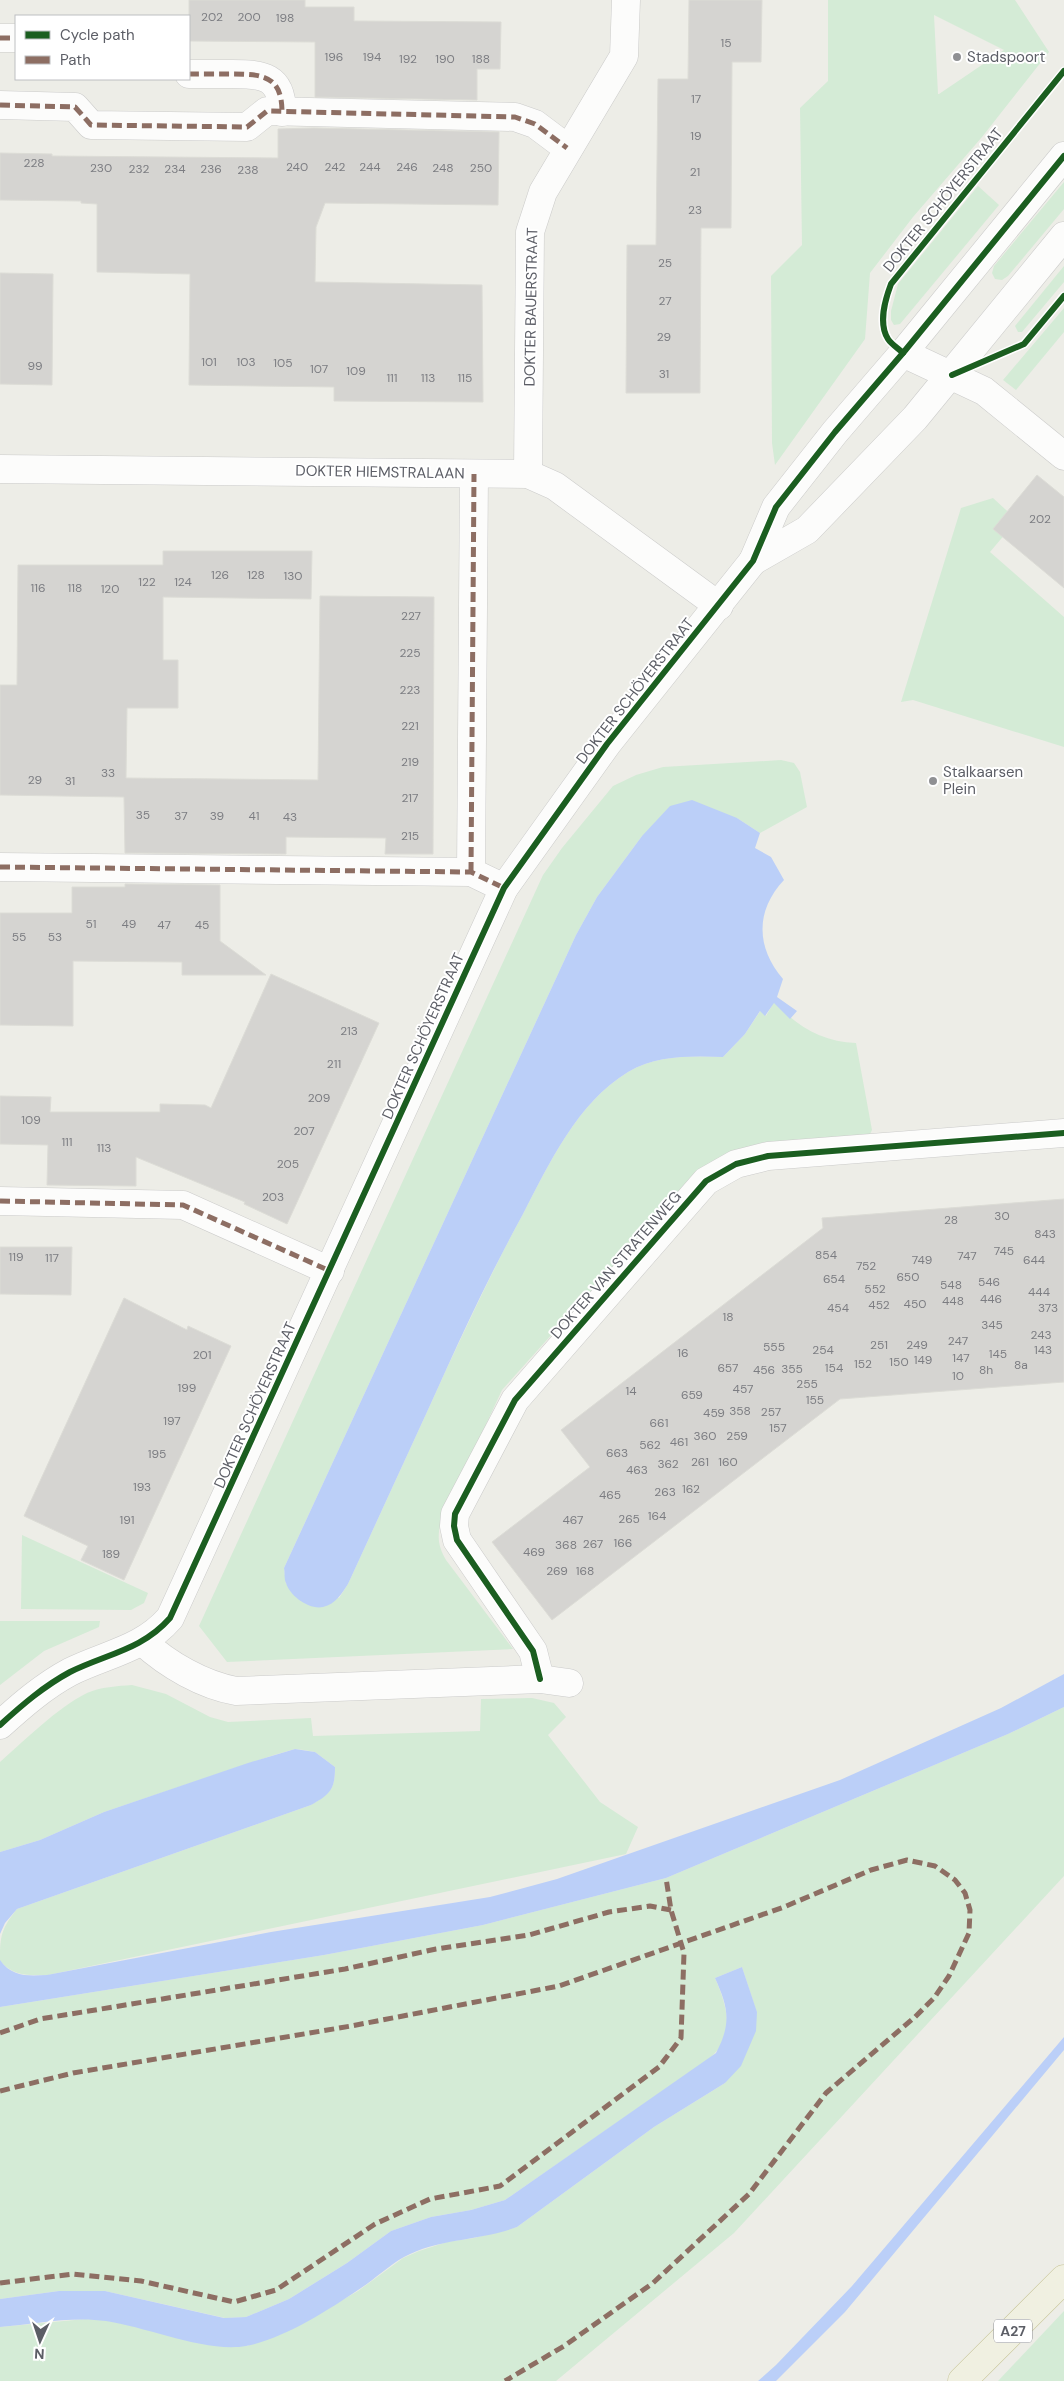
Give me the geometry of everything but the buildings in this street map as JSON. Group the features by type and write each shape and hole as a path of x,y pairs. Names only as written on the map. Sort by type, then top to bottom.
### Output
{"highway":[{"name":"A27","path":"962,2381 1064,2279"}],"street":[{"name":"DOKTER BAUERSTRAAT","path":"528,474 530,232 543,192 567,148 624,56 626,0"},
{"path":"0,38 15,38"},
{"path":"190,74 255,74 266,77 279,92 282,112"},
{"path":"0,105 76,107 91,125 247,127 267,111 515,117 535,124 567,148"},
{"name":"DOKTER SCHÖYERSTRAAT","path":"0,1725 44,1688 71,1672 143,1642 158,1632 170,1618 504,888 607,744 753,561 776,507 874,385 903,353 1064,156"},
{"name":"DOKTER SCHÖYERSTRAAT","path":"753,561 807,530 915,418 1064,236"},
{"path":"903,353 984,391 1064,456"},
{"name":"DOKTER HIEMSTRALAAN","path":"0,469 528,474 555,486 719,606"},
{"path":"471,872 474,474"},
{"path":"0,867 471,872 504,888"},
{"name":"DOKTER VAN STRATENWEG","path":"540,1679 533,1651 457,1540 454,1526 455,1514 515,1400 706,1181 736,1164 768,1156 1064,1133"},
{"path":"0,1201 183,1205 330,1270"},
{"path":"143,1642 158,1655 217,1688 236,1691 540,1679 569,1683"}],"green space":[{"path":"828,0 1015,0 1049,52 982,137 913,217 870,273 865,339 775,465 772,443 771,276 802,245 800,108 828,81","holes":["934,15 1004,50 939,94 938,94"]},
{"path":"1064,182 1064,209 1008,276 1002,280 995,279 992,273 994,266"},
{"path":"978,186 999,205 900,324 894,325 891,320 891,311 898,284"},
{"path":"1064,266 1064,282 1022,332 1018,332 1015,326"},
{"path":"1064,308 1064,332 1016,390 1003,380"},
{"path":"993,498 1017,520 990,552 1064,617 1064,747 913,700 901,702 961,508"},
{"path":"781,760 794,763 800,772 807,807 760,833 737,818 642,836 597,897 576,935 284,1568 286,1584 339,1598 348,1584 483,1291 543,1175 579,1117 610,1085 628,1072 651,1062 687,1057 723,1057 745,1034 761,1010 766,1016 774,1002 801,1025 821,1036 832,1040 856,1043 872,1130 869,1136 782,1142 760,1146 739,1151 700,1169 502,1390 441,1521 439,1537 441,1550 446,1560 513,1649 227,1662 199,1626 543,875 562,848 613,786 636,775 663,767"},
{"path":"22,1535 148,1593 144,1603 131,1610 21,1609"},
{"path":"0,1621 100,1621 99,1627 44,1651 0,1685"},
{"path":"132,1685 166,1694 210,1717 228,1722 311,1718 313,1736 480,1731 481,1699 532,1698 554,1703 566,1717 548,1735 600,1802 638,1827 626,1854 48,1975 28,1975 11,1970 0,1961 1,1939 2,1933 17,1909 311,1805 327,1794 332,1786 335,1767 315,1752 295,1749 104,1812 40,1840 0,1852 0,1762 42,1725 76,1699 98,1689"},
{"path":"1064,1707 1064,1876 734,2233 556,2381 0,2381 0,2327 85,2319 103,2320 247,2346 297,2326 358,2291 403,2258 447,2242 474,2238 517,2227 654,2127 725,2083 757,2013 742,1967 715,1978 725,2006 727,2026 721,2045 713,2056 505,2200 471,2210 431,2217 391,2231 347,2263 289,2299 246,2317 225,2318 105,2291 59,2291 0,2299 0,2007 324,1955 483,1925 666,1878 1008,1734"},
{"path":"1064,2311 1064,2381 998,2381"}],"water":[{"path":"692,800 737,818 760,833 755,848 771,857 784,880 768,904 762,929 768,954 774,967 783,979 777,997 797,1011 790,1019 774,1003 765,1016 760,1011 745,1034 723,1057 674,1058 639,1066 610,1085 579,1117 554,1155 483,1291 348,1584 338,1598 328,1606 318,1607 306,1604 288,1588 284,1568 576,935 597,897 642,836 670,806"},
{"path":"1064,1674 1064,1707 1008,1734 666,1878 483,1925 324,1955 0,2007 0,1960 10,1970 21,1974 47,1975 271,1932 490,1897 557,1879 840,1780 1001,1708"},
{"path":"295,1749 315,1752 335,1767 331,1790 318,1801 17,1909 5,1923 0,1934 0,1852 40,1840 104,1812"},
{"path":"742,1967 757,2012 756,2031 741,2066 725,2083 654,2127 517,2227 503,2232 431,2246 417,2251 398,2261 333,2307 290,2331 246,2346 213,2346 195,2343 106,2321 80,2319 0,2327 0,2299 59,2291 105,2291 224,2318 246,2317 289,2299 347,2263 391,2231 431,2217 471,2210 505,2200 716,2053 724,2033 726,2015 723,1998 715,1978"},
{"path":"1064,2037 1064,2050 845,2312 776,2381 758,2381 776,2365 852,2286"}],"marked path":[{"path":"0,38 15,38"},
{"path":"190,74 243,74 269,80 279,91 282,112"},
{"path":"0,105 75,107 91,125 247,127 267,111 515,117 535,124 567,148"},
{"path":"471,872 474,474"},
{"path":"0,867 471,872 504,888"},
{"path":"0,1201 183,1205 330,1271"},
{"path":"0,2091 73,2073 351,2026 559,1986 784,1907 871,1870 907,1860 935,1866 955,1880 965,1893 970,1910 969,1933 949,1976 934,1998 915,2017 826,2093 749,2194 653,2283 564,2346 505,2381"},
{"path":"0,2283 73,2274 141,2281 234,2302 276,2290 375,2224 430,2199 500,2186 659,2067 681,2038 684,1953 671,1910 666,1878"},
{"path":"0,2033 40,2019 345,1969 436,1949 529,1935 609,1912 650,1906 671,1910"}],"cycle path":[{"path":"903,353 889,341 883,326 885,304 891,284 1064,71"},
{"path":"0,1725 60,1677 136,1644 159,1629 170,1618 504,888 607,744 753,561 776,507 835,432 903,353 1064,156"},
{"path":"952,375 1024,344 1064,296"},
{"path":"540,1679 533,1651 457,1540 454,1526 455,1514 515,1400 706,1181 736,1164 768,1156 1064,1133"}],"place":[{"name":"Stadspoort","path":"957,57"},
{"name":"Stalkaarsen Plein","path":"933,781"}]}
